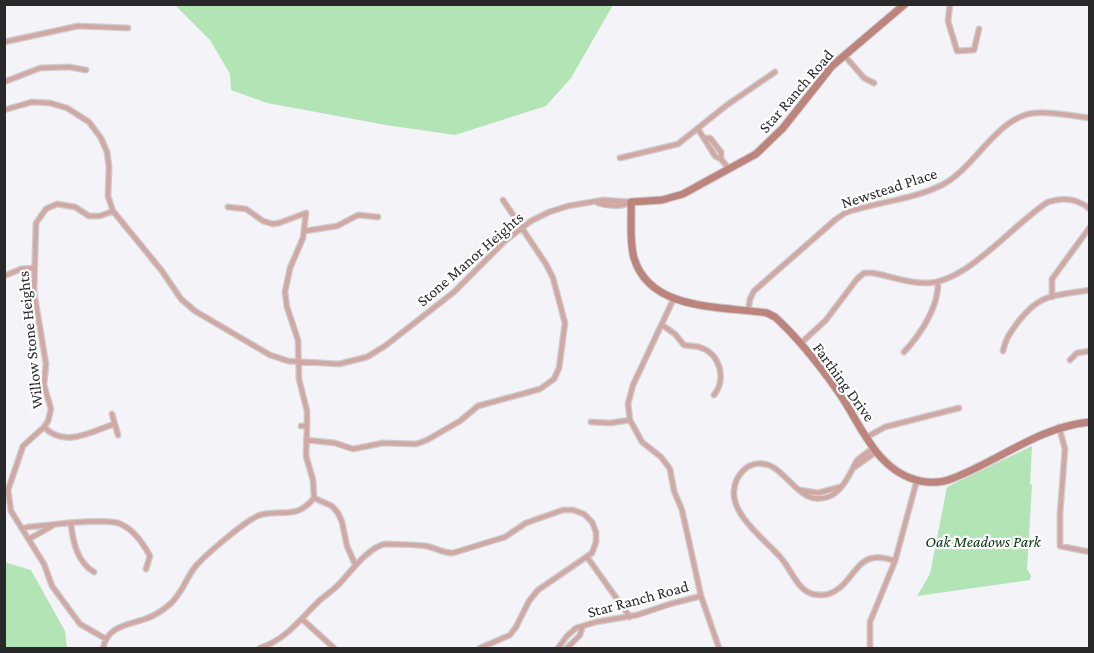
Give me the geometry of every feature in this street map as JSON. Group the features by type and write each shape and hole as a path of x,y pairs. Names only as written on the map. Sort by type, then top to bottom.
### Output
{"street":[{"name":"Star Ranch Road","path":"631,202 651,202 671,198 693,189 756,154 776,136 827,71 905,4"},
{"path":"950,4 948,21 957,51 960,53 974,50 979,29"},
{"path":"4,42 78,26 128,28"},
{"path":"844,55 864,78 874,82"},
{"path":"4,81 40,68 69,67 86,70"},
{"path":"620,158 674,146 775,72"},
{"name":"Stone Manor Heights","path":"4,110 32,102 50,102 67,108 89,122 106,152 109,167 108,196 113,211 186,304 281,360 339,364 360,360 374,353 454,292 505,241 540,216 559,208 598,203 603,200 631,202"},
{"name":"Newstead Place","path":"748,311 754,291 845,213 927,192 942,185 962,171 1005,126 1023,115 1036,113 1089,118"},
{"path":"699,129 705,138 710,138 721,152 721,159 729,169"},
{"path":"800,345 826,320 864,273 926,283 938,282 956,276 1048,202 1070,199 1089,209"},
{"path":"306,440 334,443 353,450 383,443 416,444 459,421 478,406 540,389 550,384 559,368 565,323 550,271 503,200"},
{"name":"Farthing Drive","path":"631,202 633,252 635,260 650,284 665,295 674,298 767,313 775,317 835,387 875,450 893,470 928,482 949,480 1042,434 1059,427 1089,422"},
{"name":"Willow Stone Heights","path":"106,639 76,620 52,586 44,564 11,511 8,490 23,446 44,427 51,410 44,385 46,364 35,297 36,223 46,209 63,204 95,217 113,211"},
{"path":"228,207 246,209 268,223 279,224 306,213 305,231 290,268 285,292 287,307 297,332 299,379 307,411 304,426 306,456 313,480 314,498"},
{"path":"305,231 338,226 358,215 378,217"},
{"path":"1052,297 1052,279 1089,227"},
{"path":"4,276 21,269 34,268"},
{"path":"904,352 912,344 936,304 939,294 938,282"},
{"path":"1003,351 1005,340 1029,307 1041,299 1089,290"},
{"path":"674,298 629,395 630,420 642,442 661,457 670,469 674,492 682,510 701,596 719,648"},
{"path":"662,325 675,334 684,345 703,349 717,361 721,383 714,395"},
{"path":"1070,360 1077,353 1089,351"},
{"path":"867,437 885,428 959,408"},
{"path":"112,414 118,435"},
{"path":"591,422 610,423 630,420"},
{"path":"44,427 54,435 72,438 114,424"},
{"path":"1059,427 1065,449 1060,546 1089,552"},
{"path":"875,450 856,462 855,467 832,495 820,499 807,497 777,469 760,464 751,465 743,470 738,478 734,495 740,513 782,559 802,587 810,593 819,595 837,592 866,560 882,557 895,561"},
{"path":"870,648 870,622 895,561 917,480"},
{"path":"314,498 332,506 338,513 347,546 355,564"},
{"path":"103,648 106,639 119,627 149,617 172,603 198,563 248,521 264,514 300,511 314,498"},
{"path":"260,648 285,635 342,581 355,564 378,546 389,544 428,546 447,553 459,552 505,537 526,523 567,510 584,514 595,528 595,548 587,558 538,590 510,635 480,648"},
{"path":"22,529 28,526 102,521 123,525 144,544 150,556 146,569"},
{"path":"71,524 73,541 84,566 94,572"},
{"path":"29,539 54,525"},
{"path":"587,558 630,616"},
{"name":"Star Ranch Road","path":"558,648 576,628 701,596"},
{"path":"302,619 334,648"},
{"name":"Star Ranch Road","path":"567,648 580,635 582,628"}],"green space":[{"path":"175,5 613,5 571,78 546,106 455,135 267,103 231,90 230,74 210,40"},
{"name":"Oak Meadows Park","path":"1032,446 1027,569 1031,576 1030,580 917,596 930,574 947,487"},
{"path":"4,562 31,570 65,631 67,648 5,648"}]}
